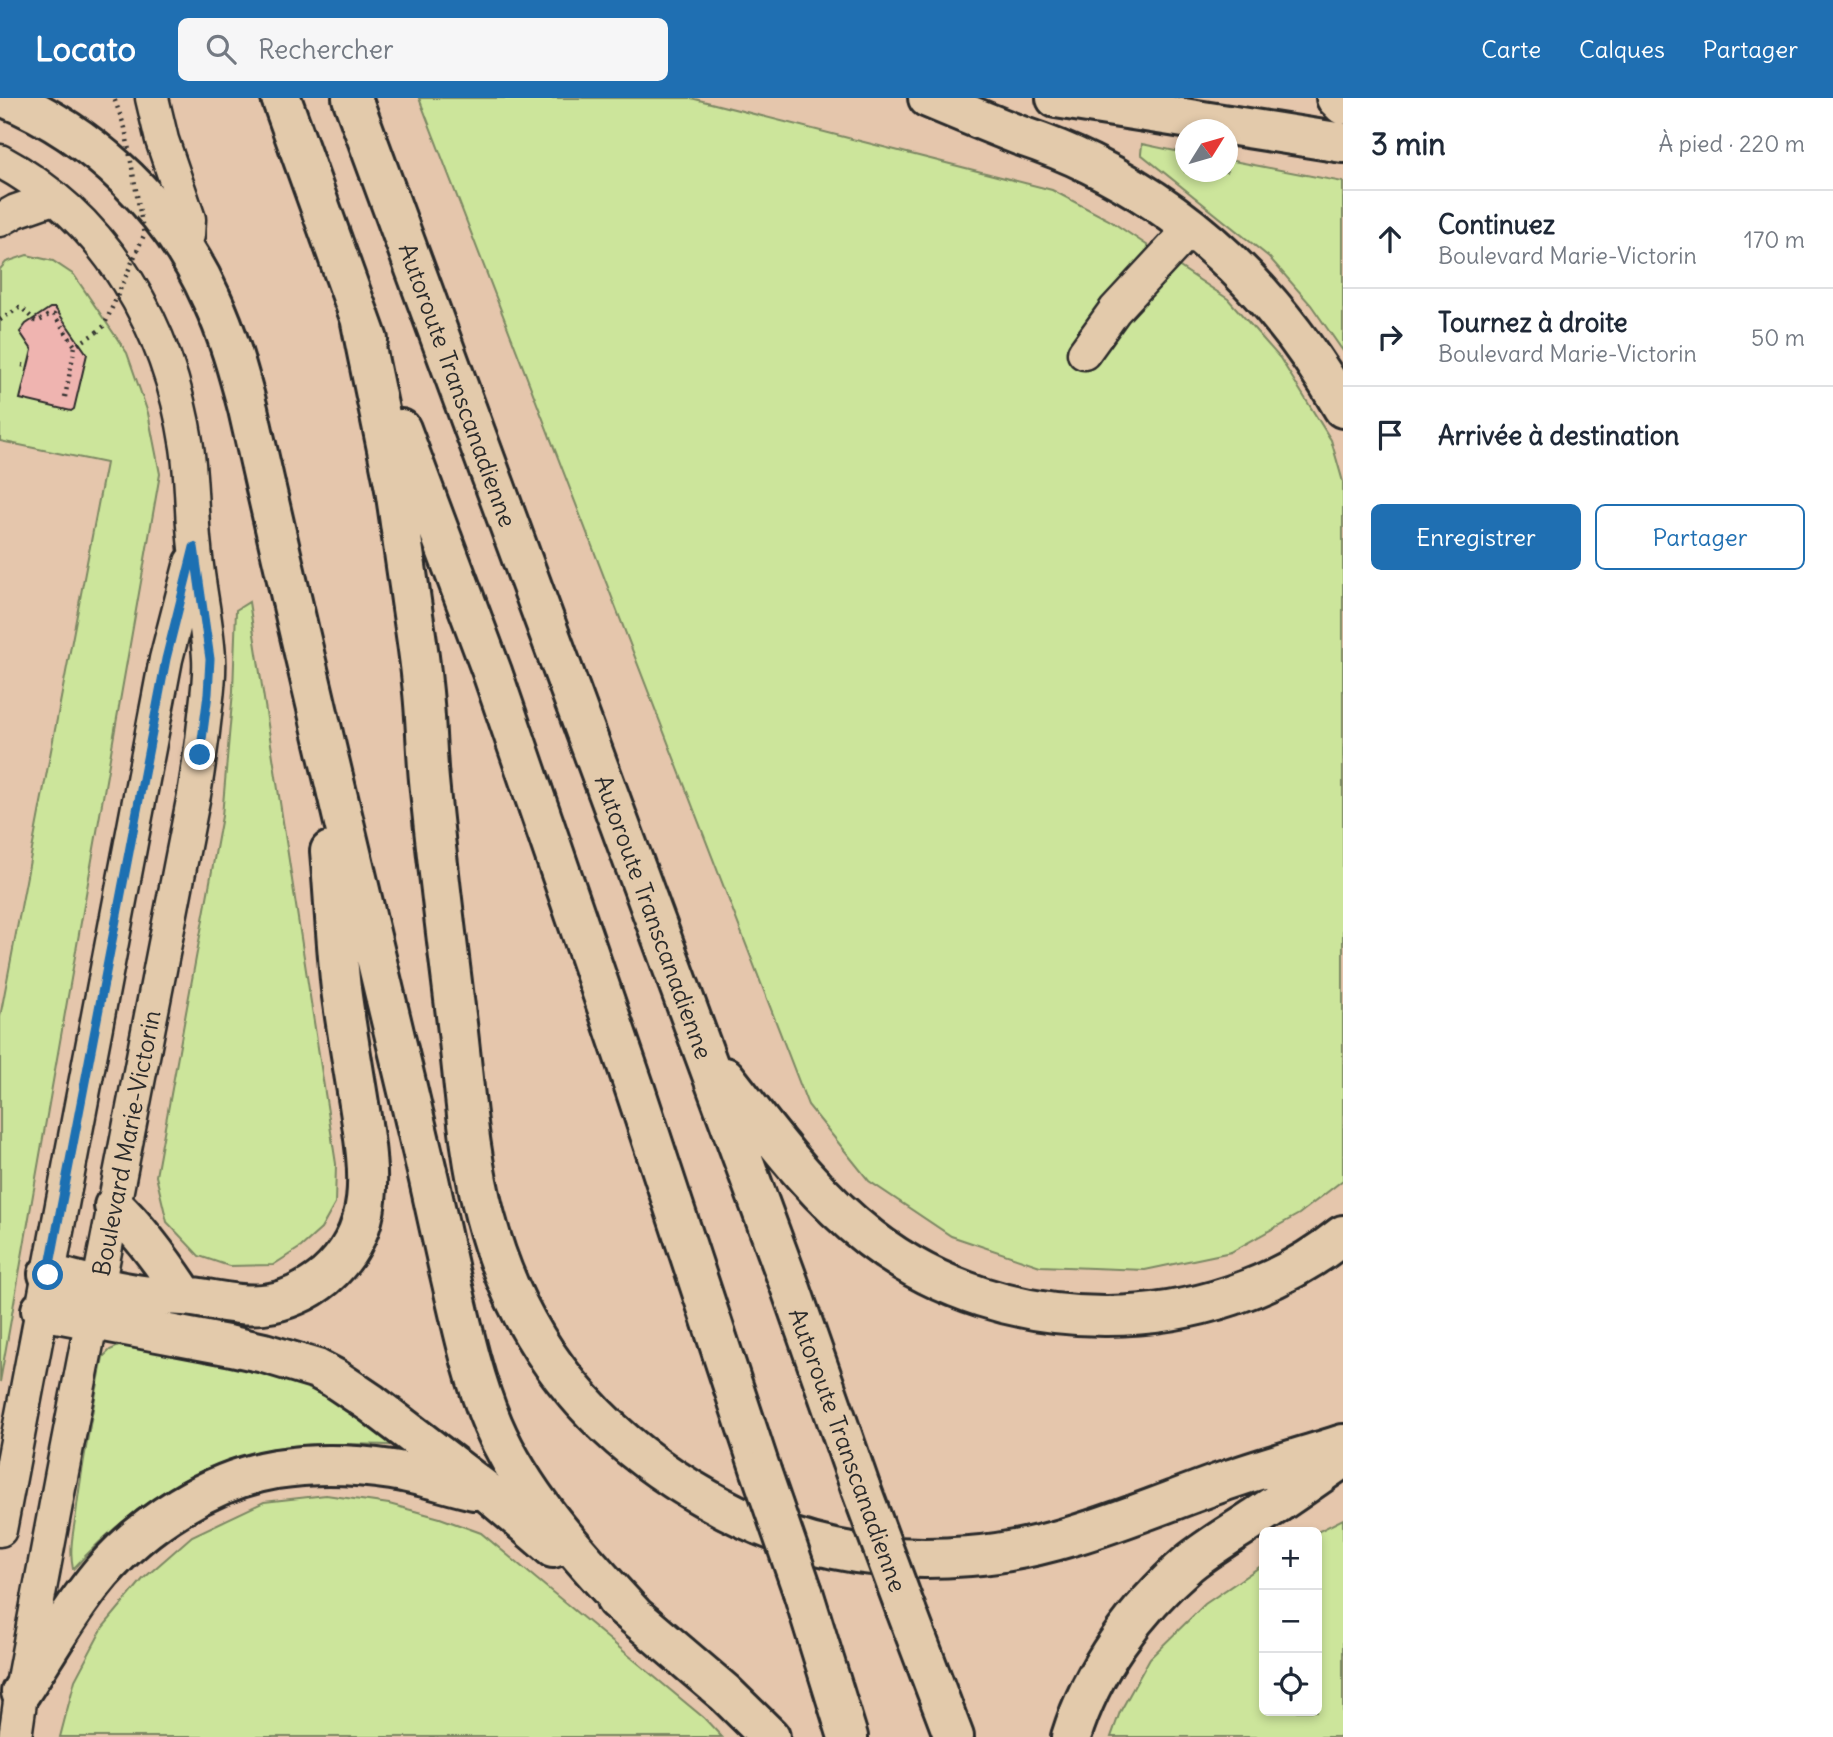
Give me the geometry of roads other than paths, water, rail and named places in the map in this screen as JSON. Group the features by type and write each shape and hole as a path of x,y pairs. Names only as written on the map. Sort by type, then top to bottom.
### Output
{"highway":[{"path":"6,98 48,118 76,136 146,199 181,243 210,295 239,373 461,1321 482,1395 518,1475 566,1541 634,1615"},
{"path":"281,98 501,698 803,1592 848,1737"},
{"name":"Autoroute Transcanadienne","path":"352,98 954,1737"},
{"path":"928,98 1091,164 1144,194 1191,228 1221,251 1264,295 1308,351 1343,408"},
{"path":"1056,98 1343,140"},
{"path":"1150,98 1343,140"},
{"path":"1336,98 1343,105"},
{"path":"360,317 395,491 423,685 429,779 469,1132 478,1188 494,1245 516,1300 552,1362 583,1402 639,1455 719,1506 769,1529 820,1546 842,1552 890,1557 965,1557 1022,1550 1114,1522 1234,1478 1343,1444"},
{"path":"94,1302 152,1296 185,1296 225,1303 264,1304 306,1291 319,1282 339,1264 356,1237 368,1197 368,1165 341,987 320,727"},
{"path":"703,1051 805,1177 846,1219 895,1256 921,1271 951,1285 993,1299 1041,1311 1097,1317 1159,1314 1192,1307 1256,1287 1314,1257 1343,1235"},
{"path":"114,1206 135,1226 185,1296"},
{"path":"45,1292 94,1302 232,1346 317,1369 334,1378 490,1494 725,1693 770,1737"},
{"path":"1071,1737 1101,1669 1116,1644 1151,1600 1190,1563 1343,1458"},
{"path":"21,1692 71,1615 100,1574 116,1557 162,1519 218,1487 273,1470 331,1465 394,1470 490,1494"}],"street":[{"path":"152,98 162,140 189,219 188,235 181,243"},
{"name":"Boulevard Marie-Victorin","path":"0,161 22,173 85,225 130,283 152,324 176,394 187,444 194,547 210,659 194,795 94,1302 21,1692 15,1737"},
{"path":"0,220 16,211 53,198"},
{"path":"1084,353 1115,310 1191,228"},
{"name":"Boulevard Marie-Victorin","path":"0,1531 166,659 194,547"}]}
